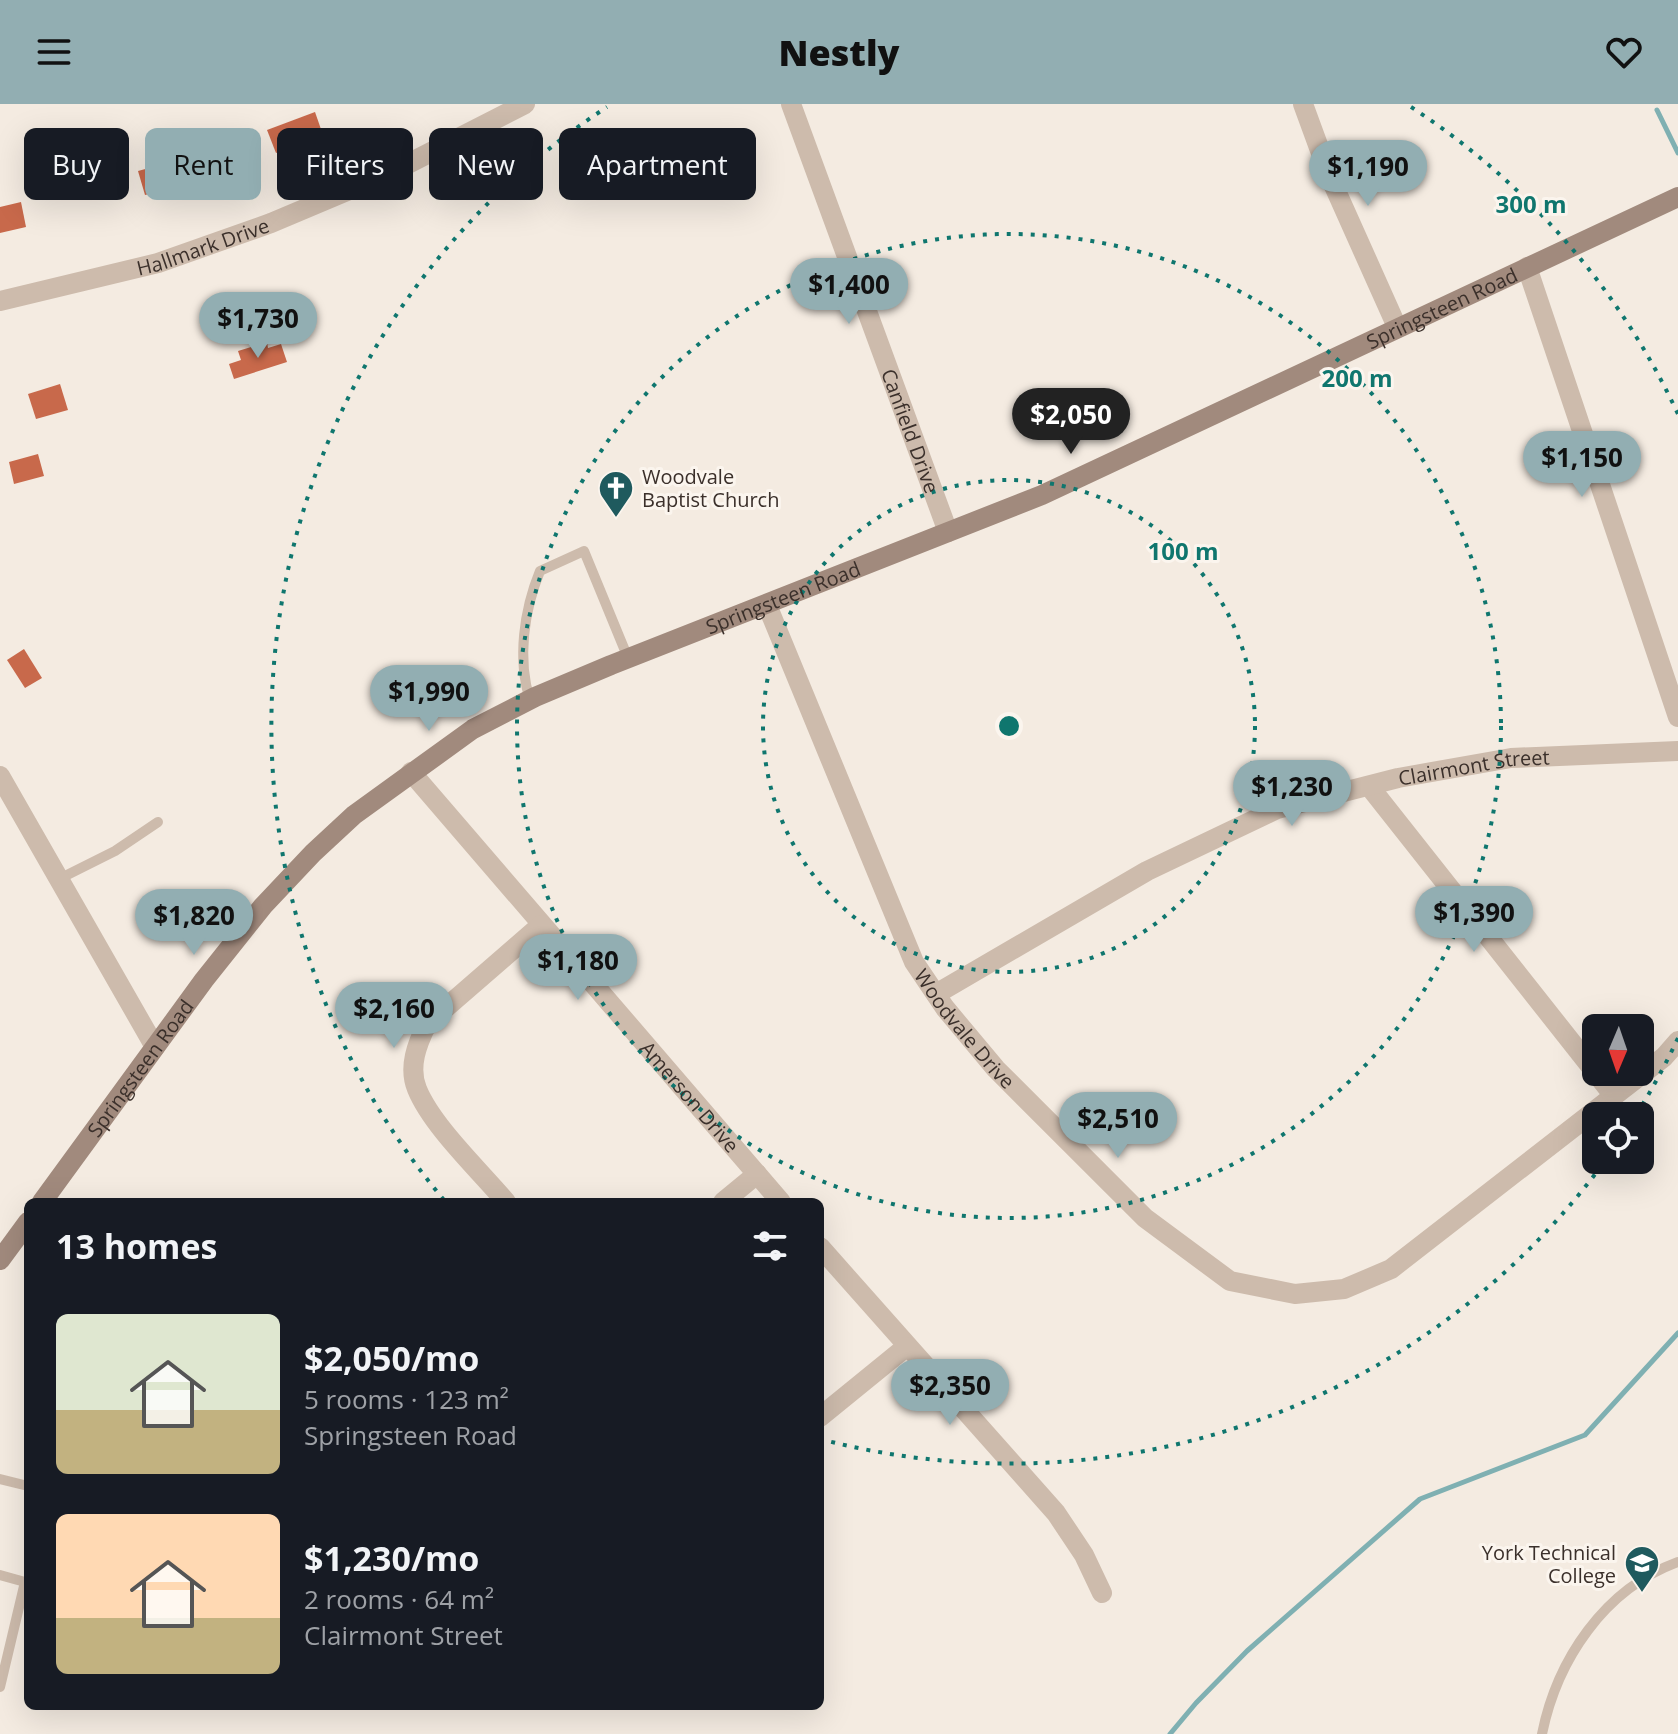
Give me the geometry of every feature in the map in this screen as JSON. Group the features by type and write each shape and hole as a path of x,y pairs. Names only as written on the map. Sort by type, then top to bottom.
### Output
{"street":[{"name":"Hallmark Drive","path":"0,301 158,263 271,223 392,172 525,104"},
{"name":"Canfield Drive","path":"791,104 948,532"},
{"path":"1303,104 1329,175 1397,327"},
{"name":"Springsteen Road","path":"45,1198 263,906 354,815 473,729 530,700 628,658 1042,495 1678,197"},
{"path":"1527,267 1678,717"},
{"name":"Woodvale Drive","path":"767,605 914,962 996,1069 1145,1218 1230,1281 1295,1294 1344,1289 1391,1269 1664,1057 1678,1041"},
{"name":"Clairmont Street","path":"936,994 1147,871 1277,809 1369,786 1511,758 1678,751"},
{"name":"Amerson Drive","path":"411,772 778,1198"},
{"path":"0,776 155,1047"},
{"path":"1369,786 1614,1096"},
{"path":"503,1198 432,1115 416,1088 416,1045 427,1024 541,925"},
{"path":"728,1198 757,1174"},
{"path":"0,1260 24,1227"},
{"path":"824,1252 1056,1513 1084,1555 1102,1593"},
{"path":"824,1414 906,1347"}],"lane":[{"path":"530,700 523,680 529,596 540,571 584,551 628,658"},
{"path":"59,879 115,851 158,822"},
{"path":"0,1479 24,1485"},
{"path":"1542,1734 1561,1671 1591,1625 1626,1590 1678,1562"},
{"path":"0,1575 24,1581"},
{"path":"0,1687 24,1589"}],"building":[{"path":"315,112 321,128 277,128 276,153 267,130"},
{"path":"145,169 145,195 138,171"},
{"path":"21,202 26,227 0,233 0,207"},
{"path":"267,342 268,348 281,344 287,362 234,379 229,364 241,360 238,351"},
{"path":"60,384 68,410 36,419 28,394"},
{"path":"38,454 44,476 14,484 9,462"},
{"path":"24,649 42,678 25,688 7,660"}],"waterway":[{"path":"1657,110 1678,153"},
{"path":"1170,1734 1247,1651 1420,1499 1585,1435 1678,1333"}],"place":[{"name":"Woodvale Baptist Church","path":"616,519"},
{"name":"York Technical College","path":"1642,1594"}]}
